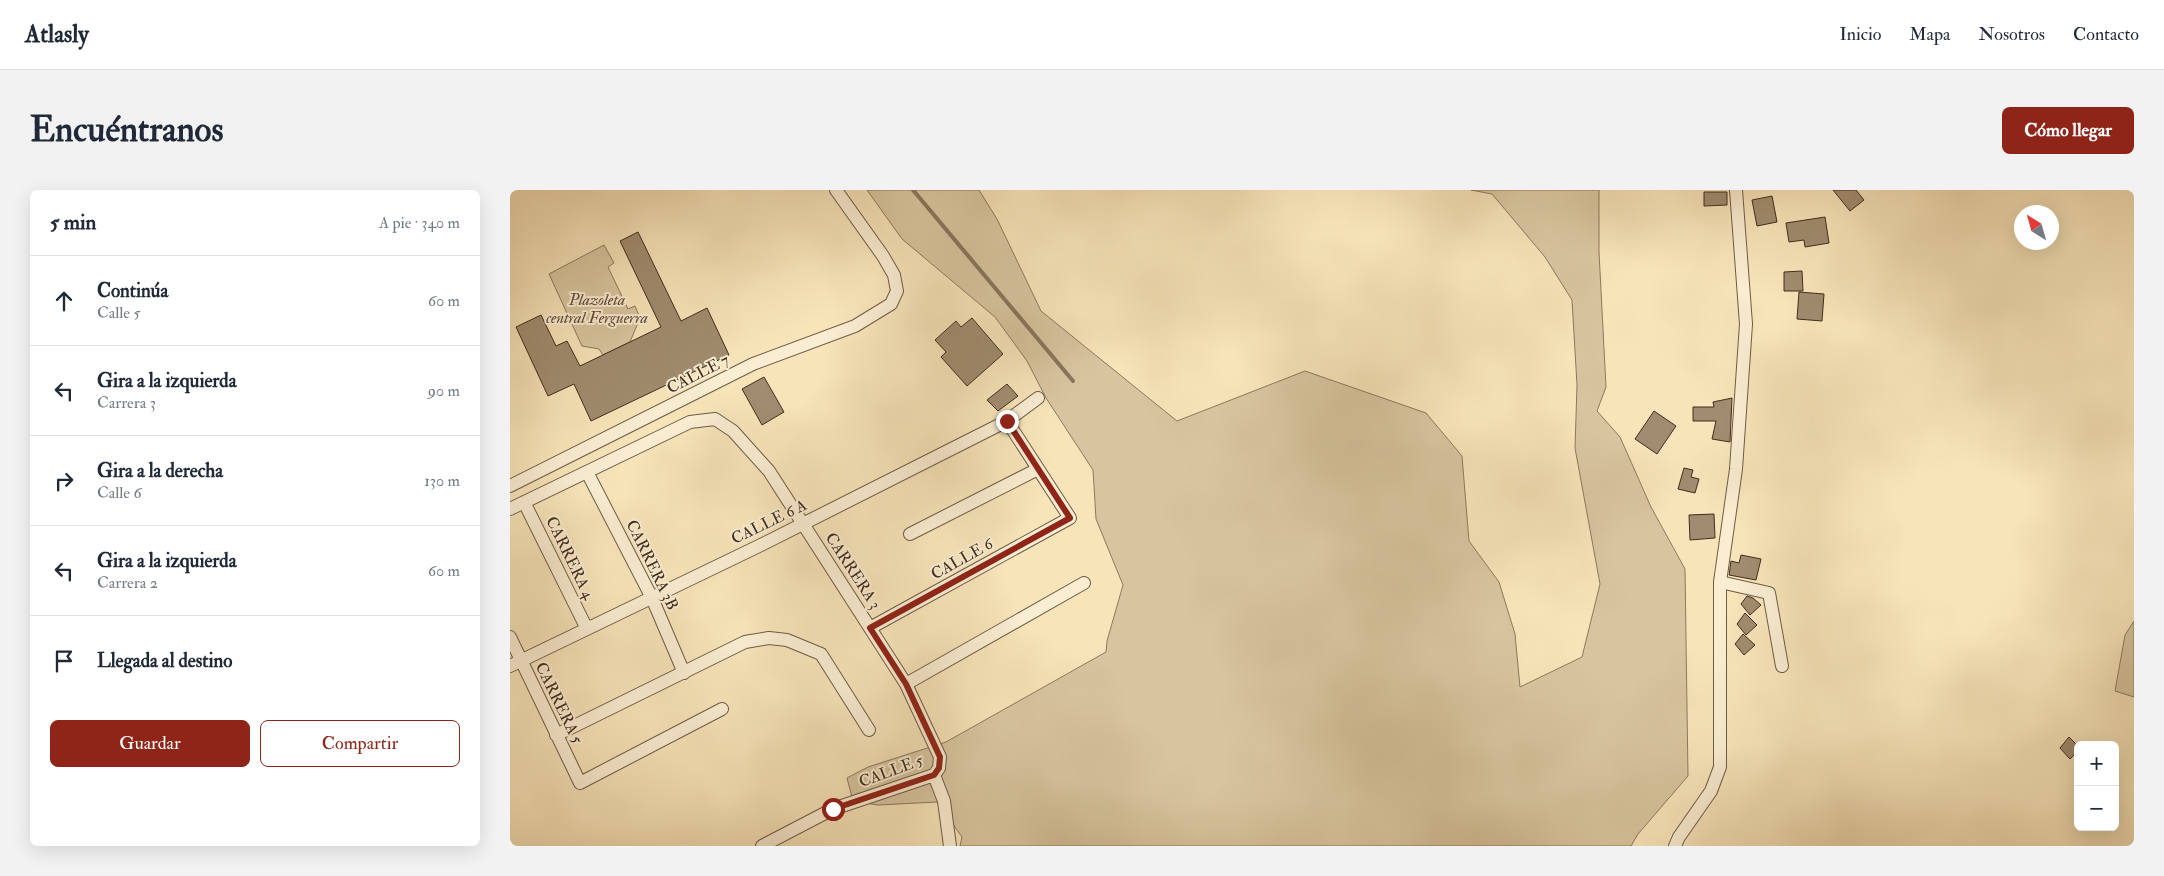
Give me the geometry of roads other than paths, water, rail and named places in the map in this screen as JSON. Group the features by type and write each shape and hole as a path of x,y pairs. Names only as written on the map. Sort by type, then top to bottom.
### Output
{"street":[{"name":"CALLE 7","path":"510,486 753,364 855,326 891,304 897,291 894,275 884,256 836,190"},
{"path":"1675,846 1679,837 1711,791 1720,767 1720,582 1736,469 1746,324 1736,190"},
{"name":"CALLE 6 A","path":"516,664 1007,421 1038,398"},
{"name":"CARRERA 3","path":"587,472 690,422 715,419 733,431 769,471 906,684 940,757"},
{"path":"910,534 1038,469 1007,421"},
{"name":"CALLE 6","path":"870,628 1070,518 1038,469"},
{"path":"510,509 587,472"},
{"name":"CARRERA 3B","path":"587,472 652,598 684,673"},
{"name":"CARRERA 4","path":"524,502 587,629"},
{"path":"1720,582 1769,593 1782,666"},
{"path":"906,684 1084,583"},
{"name":"CARRERA 5","path":"510,637 516,664 556,735 580,783 722,709"},
{"path":"556,735 745,642 769,638 787,640 821,654 869,730"},
{"name":"CALLE 5","path":"762,846 833,809 934,775 939,768 940,757"},
{"path":"934,775 944,801 950,846"}],"waterway":[{"path":"913,190 1073,381"}],"park label":[{"name":"Plazoleta central Ferguerra","path":"597,309"}]}
